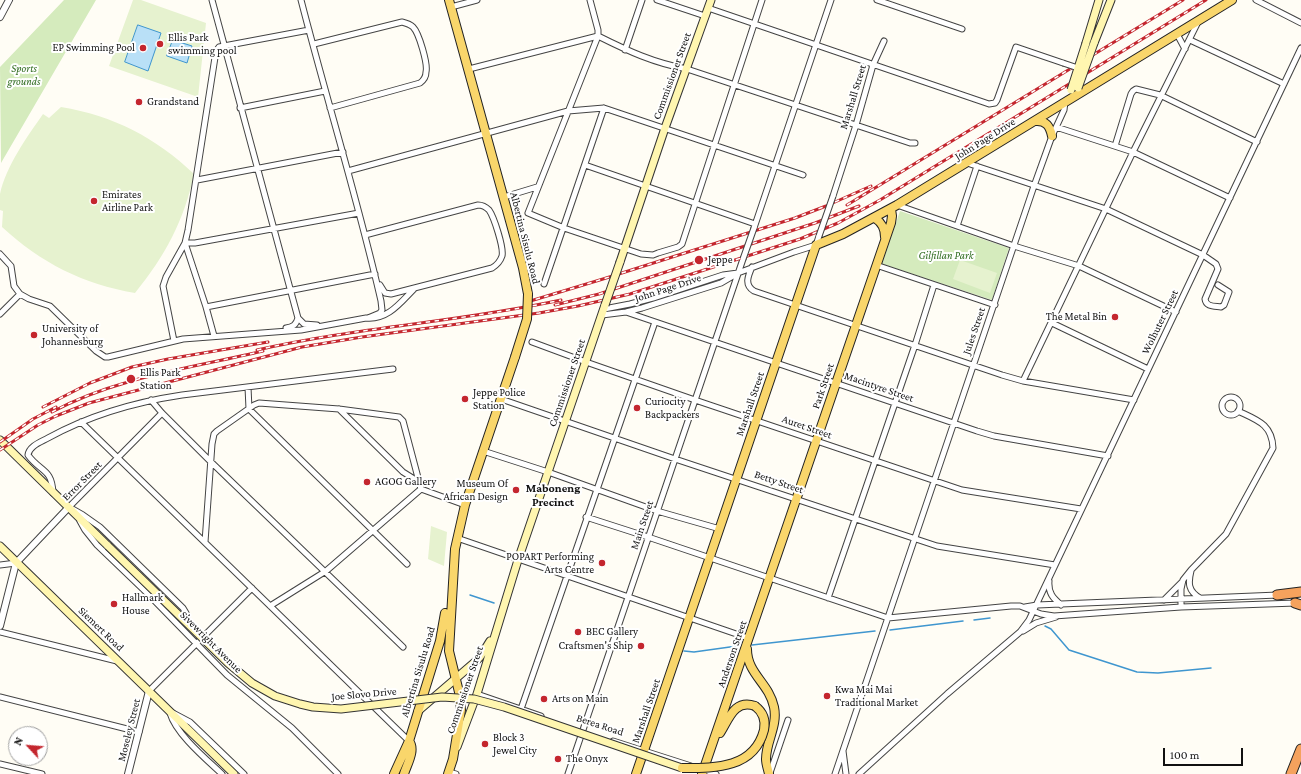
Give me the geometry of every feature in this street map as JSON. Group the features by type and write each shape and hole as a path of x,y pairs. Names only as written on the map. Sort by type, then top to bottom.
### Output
{"highway":[{"path":"1277,595 1301,592"},
{"path":"1291,774 1301,749"}],"main road":[{"name":"Commissioner Street","path":"451,773 453,759 477,694 518,560 665,128 711,0"},
{"path":"1074,92 1082,69 1108,11 1111,0"},
{"name":"John Page Drive","path":"816,245 843,234 894,207 1035,121 1065,106 1074,92 1177,34 1232,0"},
{"path":"1082,69 1086,43 1098,3 1108,11"},
{"name":"Albertina Sisulu Road","path":"450,4 469,69 485,134 504,197 523,268 528,294 527,319 465,505 455,549 448,640 449,651 459,692 461,710 453,759"},
{"path":"1035,121 1042,122 1049,126 1052,136"},
{"name":"Park Street","path":"782,541 891,223 894,207"},
{"path":"875,218 883,226 885,238"},
{"name":"Marshall Street","path":"636,774 816,245"},
{"path":"0,440 69,507"},
{"name":"Joe Slovo Drive","path":"69,507 228,663 252,683 275,696 313,707 340,709 428,698 458,697 474,699 504,707 682,768 703,773"},
{"name":"Anderson Street","path":"703,773 782,541"},
{"path":"0,546 16,563"},
{"name":"Albertina Sisulu Road","path":"394,774 409,742 444,627 451,559 455,549"},
{"name":"Siemert Road","path":"16,563 234,774"},
{"path":"418,711 480,657 496,630"},
{"path":"748,640 747,656 751,668 767,690 774,706 774,728 766,754 769,774"},
{"path":"682,768 715,768 732,764 747,756 759,743 764,728 764,717 761,712 755,706 745,704 737,707 713,745"},
{"path":"404,774 412,753 412,746 409,742"}],"street":[{"path":"0,17 9,0"},
{"path":"212,0 298,318 306,324 322,325 366,318 380,313 383,308 343,152 301,0"},
{"path":"450,4 477,0"},
{"path":"590,0 598,30 598,36 537,187 528,214 564,228 642,254 653,254 680,245 684,242 694,204 762,0"},
{"path":"625,50 642,0"},
{"path":"657,0 705,16"},
{"path":"739,270 831,0"},
{"path":"877,0 962,29"},
{"path":"1256,0 1301,23"},
{"path":"708,8 989,104 995,103 1000,94 1016,48 1082,69"},
{"path":"1023,381 1160,95 1190,40 1198,21"},
{"path":"314,44 398,22 410,24 415,30 418,35 424,57 427,69 424,80 420,83 330,108"},
{"path":"174,341 163,286 166,277 185,243 191,217 215,56 218,47 309,30"},
{"path":"1177,34 1185,49"},
{"path":"469,69 598,36 625,50 658,62 687,69 734,84 910,143 915,142"},
{"name":"Marshall Street","path":"816,245 856,125 873,65 884,40"},
{"path":"1190,40 1284,84"},
{"name":"Wolhuter Street","path":"1020,632 1034,612 1081,509 1108,456 1301,48"},
{"path":"1115,146 1134,89 1140,89 1160,95 1257,142"},
{"path":"240,108 325,91"},
{"name":"Jules Street","path":"835,774 916,539 1034,186 1052,136 1065,106"},
{"path":"544,284 604,108"},
{"path":"348,171 568,111 604,108 803,175"},
{"path":"1056,126 1133,152 1230,198"},
{"path":"197,180 343,152"},
{"path":"967,162 1034,186 1106,209 1203,255 1218,267 1205,298 1205,302 1209,305 1221,307 1224,305 1229,293 1228,290 1218,286"},
{"path":"585,165 755,226"},
{"path":"957,226 977,166"},
{"path":"504,197 537,187"},
{"path":"365,235 470,206 481,205 488,209 492,216 502,247 502,255 500,260 496,266 492,268 414,289 387,294 382,290 376,276"},
{"path":"894,207 1079,266 1176,312"},
{"path":"185,243 195,243 359,213"},
{"path":"185,243 215,336"},
{"name":"John Page Drive","path":"604,310 630,304 752,267 816,245"},
{"path":"0,254 11,266 14,286 20,294 29,299 50,306 96,351 105,357 112,357 174,341 215,336 301,330 322,325"},
{"path":"876,265 995,305"},
{"path":"752,267 747,280 748,285 752,289 795,305 1023,381 1134,400"},
{"name":"John Page Drive","path":"604,310 626,312 642,308 721,283 739,270"},
{"name":"Main Street","path":"568,774 739,270"},
{"path":"206,306 376,276"},
{"path":"828,598 915,346 934,285"},
{"path":"366,318 377,319 385,316 414,289"},
{"path":"0,314 20,294"},
{"name":"Macintyre Street","path":"626,312 994,436 1108,456"},
{"path":"215,336 223,333 291,327 296,323 298,318"},
{"path":"521,709 586,517 655,322"},
{"path":"1052,323 1148,369"},
{"name":"Auret Street","path":"532,342 695,400 970,492 1081,509"},
{"path":"53,493 52,481 50,477 29,457 29,451 33,447 81,422 127,406 182,394 393,369"},
{"path":"248,387 249,409 407,564"},
{"name":"Betty Street","path":"501,399 675,459 737,478 855,520 937,546 1055,565"},
{"path":"151,400 210,461 326,571 403,647"},
{"path":"205,542 210,461 214,434 256,404 263,402 339,409 399,417 403,421 421,489"},
{"path":"339,409 403,472 419,482"},
{"path":"1164,600 1226,534 1273,448 1265,425 1238,411"},
{"name":"Error Street","path":"16,563 162,413"},
{"path":"81,422 119,457 409,742"},
{"path":"483,451 548,472 657,511 720,529"},
{"path":"270,606 326,571 421,489"},
{"path":"421,489 465,505"},
{"path":"69,507 100,527 183,608 187,616 191,637"},
{"name":"Sivewright Avenue","path":"78,516 85,530 97,545 191,637 214,662 233,680 278,714 338,774"},
{"path":"586,517 888,618 1011,606 1025,607 1037,605 1277,595 1300,602"},
{"path":"457,538 518,560 628,596 748,640"},
{"path":"0,566 16,563 0,626"},
{"path":"1191,570 1189,582 1190,589 1193,594 1200,599"},
{"path":"1049,578 1050,594 1061,605"},
{"path":"1181,607 1181,589 1183,580"},
{"path":"149,691 252,588"},
{"path":"1025,607 1034,612 1049,615 1065,615 1181,607 1300,602"},
{"path":"858,774 923,715 1020,632 1036,623 1065,615"},
{"path":"0,632 118,662"},
{"name":"Moseley Street","path":"128,774 149,691"},
{"name":"Berea Road","path":"477,694 644,751 703,773 716,774"},
{"path":"0,697 139,732"},
{"name":"Siemert Road","path":"170,712 174,723 180,731 222,774"},
{"name":"Siemert Road","path":"170,712 177,714 190,722 244,774"},
{"path":"769,774 788,720"},
{"path":"843,748 846,774"},
{"path":"0,764 42,774"}],"green space":[{"name":"Sports grounds","path":"64,0 96,0 1,163 0,67"},
{"name":"Ellis Park swimming pool","path":"133,0 141,0 206,23 198,97 109,66"},
{"name":"Emirates Airline Park","path":"61,107 99,116 133,130 164,149 194,174 179,223 164,251 135,293 80,278 32,251 2,227 3,211 0,210 0,194 12,162 43,114 49,118"},
{"name":"Gilfillan Park","path":"900,211 1009,248 992,300 882,264"},
{"path":"960,260 997,273 990,293 953,279"},
{"path":"431,526 447,532 444,566 428,559"}],"water":[{"name":"EP Swimming Pool","path":"138,25 161,33 148,71 125,62"},
{"path":"173,40 192,46 187,63 167,56"}],"waterway":[{"path":"470,595 494,603"},
{"path":"974,620 990,618"},
{"path":"890,630 963,621"},
{"path":"1045,626 1051,629 1069,650 1137,672 1158,673 1211,668"},
{"path":"752,645 875,631"},
{"path":"684,651 694,652 737,646"}],"railway":[{"path":"847,205 1183,0"},
{"path":"0,450 38,425 89,403 302,347 578,306 630,294 800,239 838,223 880,200 1206,0"},
{"path":"527,302 795,218 871,186"},
{"path":"555,305 599,294 815,223 859,206"},
{"path":"257,350 295,342 485,314 561,300"},
{"path":"43,407 90,383 132,367 168,359 268,342"},
{"path":"52,412 102,390 129,382 263,351"},
{"path":"0,442 33,419 56,407"}],"place":[{"name":"Ellis Park swimming pool","path":"160,44"},
{"name":"EP Swimming Pool","path":"143,48"},
{"name":"Grandstand","path":"139,102"},
{"name":"Emirates Airline Park","path":"94,201"},
{"name":"Jeppe","path":"699,260"},
{"name":"The Metal Bin","path":"1115,317"},
{"name":"University of Johannesburg","path":"34,335"},
{"name":"Ellis Park Station","path":"131,379"},
{"name":"Jeppe Police Station","path":"465,399"},
{"name":"Curiocity Backpackers","path":"637,408"},
{"name":"AGOG Gallery","path":"367,482"},
{"name":"Museum Of African Design","path":"516,490"},
{"name":"POPART Performing Arts Centre","path":"602,563"},
{"name":"Hallmark House","path":"114,604"},
{"name":"BEC Gallery","path":"578,632"},
{"name":"Craftsmen's Ship","path":"641,646"},
{"name":"Kwa Mai Mai Traditional Market","path":"827,696"},
{"name":"Arts on Main","path":"544,699"},
{"name":"Block 3 Jewel City","path":"485,744"},
{"name":"The Onyx","path":"558,759"}],"district":[{"name":"Maboneng Precinct","path":"553,495"}]}
